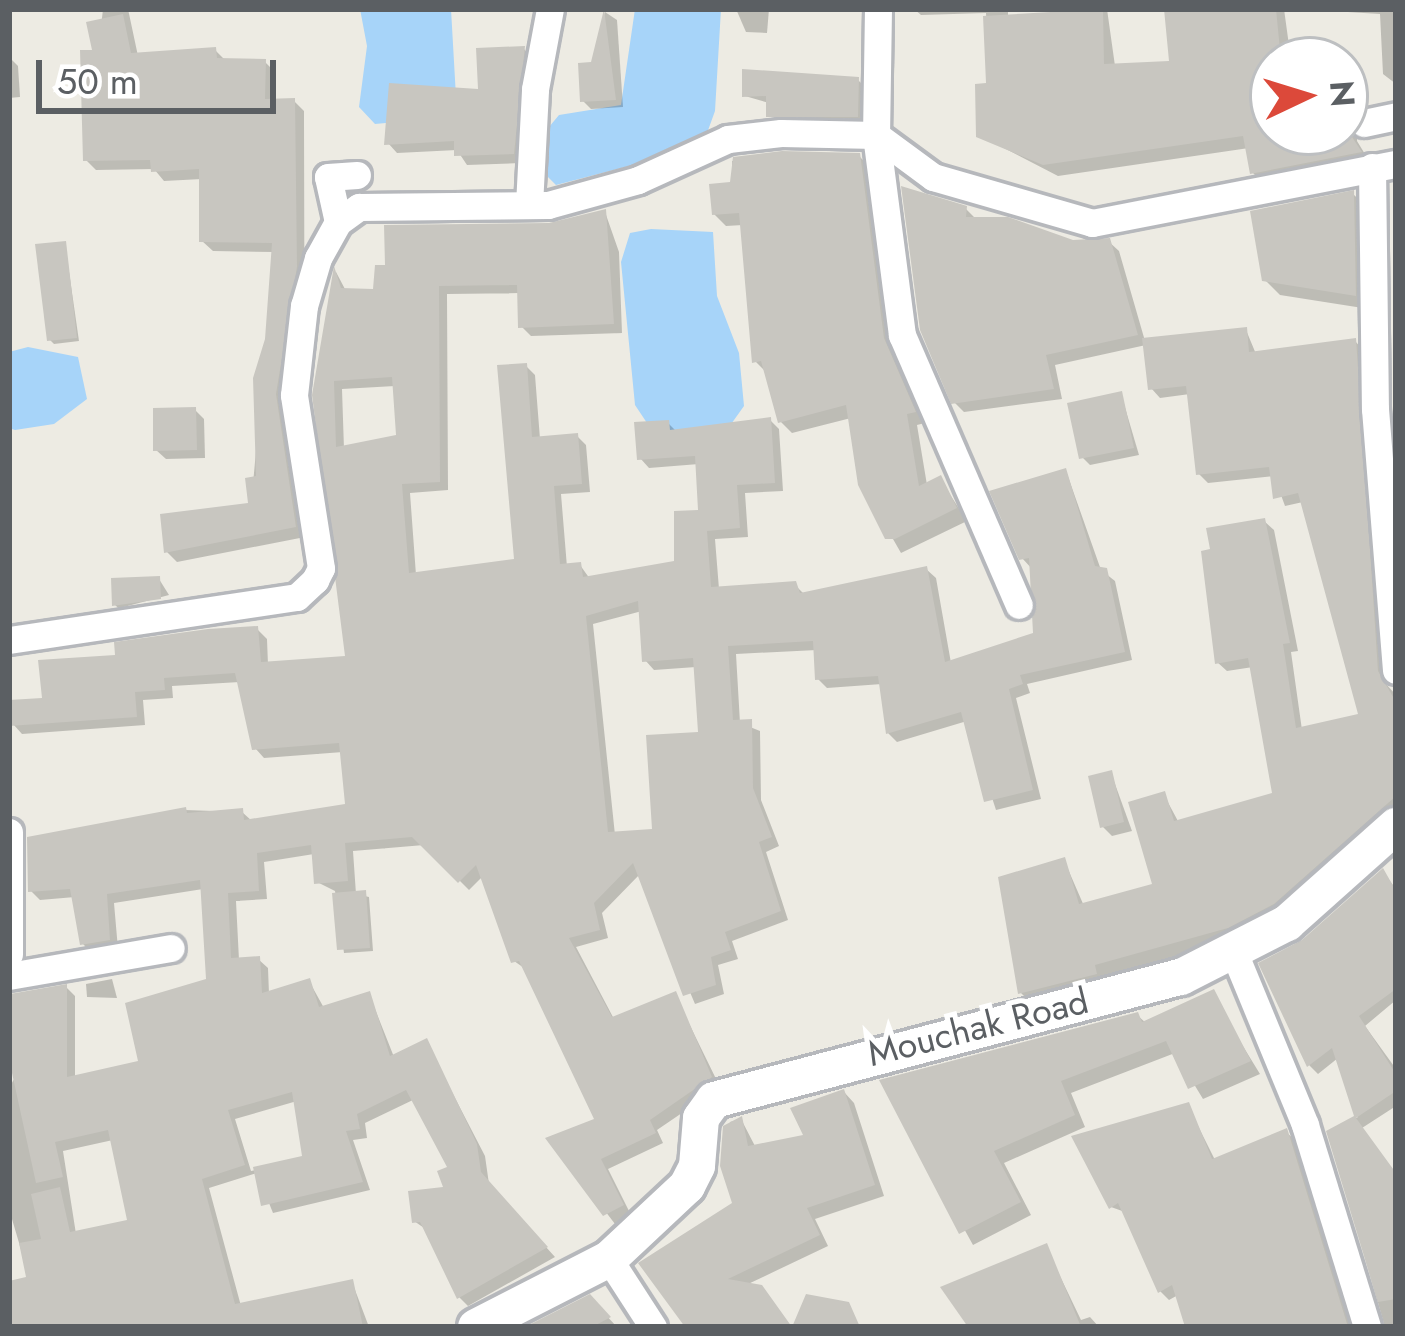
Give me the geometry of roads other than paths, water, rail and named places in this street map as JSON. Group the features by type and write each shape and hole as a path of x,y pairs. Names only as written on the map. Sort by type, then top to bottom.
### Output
{"street":[{"path":"529,205 535,89 550,9"},
{"path":"878,9 876,135 902,335 1018,605"},
{"path":"9,640 297,597 315,580 321,568 294,395 304,306 338,222 359,207 529,205 638,180 728,139 876,135 933,177 1092,224 1384,165 1375,410 1396,670"},
{"path":"338,222 328,177 357,175"},
{"name":"Mouchak Road","path":"609,1259 687,1186 697,1166 701,1118 714,1100 1181,977 1304,910 1396,826"},
{"path":"9,832 9,954"},
{"path":"9,976 171,948"},
{"path":"1233,950 1305,1125 1367,1327"},
{"path":"476,1327 609,1259 653,1327"}],"water":[{"path":"360,9 451,9 456,97 407,121 375,124 359,107 367,46"},
{"path":"635,9 721,9 715,111 702,147 556,185 542,171 544,133 559,115 621,105"},
{"path":"651,229 713,232 717,296 739,353 744,406 729,427 705,436 651,429 635,405 621,262 630,233"},
{"path":"28,347 78,357 87,399 54,424 15,430 9,428 9,352"}]}
